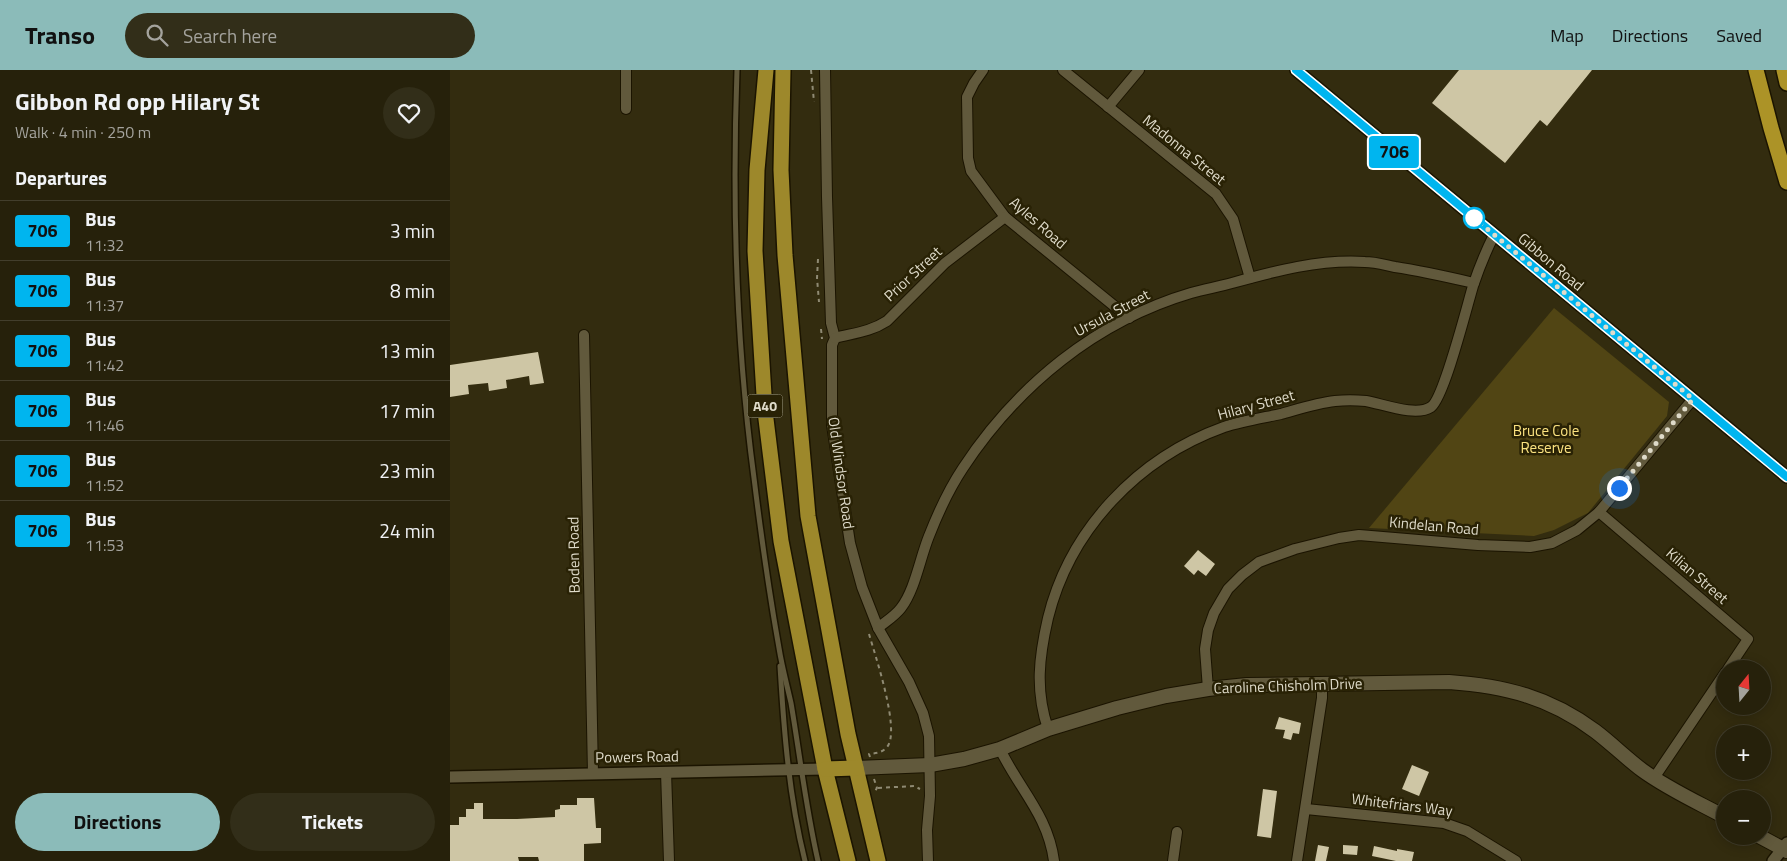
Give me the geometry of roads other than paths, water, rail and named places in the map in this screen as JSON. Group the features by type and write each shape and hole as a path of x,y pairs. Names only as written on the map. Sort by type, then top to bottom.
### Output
{"highway":[{"name":"A40","path":"766,70 756,170 755,251 765,411 781,541 826,769 848,861"},
{"name":"A40","path":"784,70 781,170 785,255 808,516 848,734 878,861"},
{"path":"1756,70 1787,182"},
{"path":"1784,70 1787,83"},
{"name":"Caroline Chisholm Drive","path":"826,769 856,768"}],"main road":[{"name":"Caroline Chisholm Drive","path":"856,768 930,765 964,759 1000,749 1048,729 1173,694 1247,685 1449,682 1507,689 1542,701 1595,731 1654,778 1716,812"},
{"path":"1771,841 1786,847"}],"street":[{"path":"626,70 626,109"},
{"name":"Old Windsor Road","path":"825,70 831,323 835,338 832,345 832,425 850,543 862,587 878,628 909,682 923,714 930,744 930,796 927,830 928,861"},
{"name":"Ayles Road","path":"983,70 967,97 968,158 971,171 1005,216 1128,318"},
{"name":"Madonna Street","path":"1064,70 1216,194 1233,219 1250,278"},
{"path":"1108,107 1139,70"},
{"name":"Gibbon Road","path":"1296,70 1787,477"},
{"name":"Prior Street","path":"835,338 869,330 887,321 945,263 1005,216"},
{"name":"Hilary Street","path":"1048,729 1039,689 1042,648 1053,598 1064,571 1096,517 1142,472 1170,453 1225,427 1335,401 1364,401 1415,410 1424,410 1432,406 1442,390 1474,283 1494,235"},
{"name":"Ursula Street","path":"878,628 901,609 908,596 929,536 946,498 962,469 998,419 1028,388 1058,362 1093,337 1128,318 1190,293 1295,268 1330,262 1366,262 1439,274 1474,283"},
{"name":"Boden Road","path":"584,335 593,773"},
{"name":"Kindelan Road","path":"1208,689 1205,649 1208,630 1214,612 1228,589 1259,562 1304,547 1359,535 1478,545 1530,547 1552,543 1587,524 1599,512 1693,399"},
{"name":"Kilian Street","path":"1599,512 1748,639 1734,660"},
{"path":"1297,861 1322,698 1322,684"},
{"path":"1654,778 1716,686"},
{"path":"1000,749 1009,769 1043,821 1051,842 1054,861"},
{"name":"Powers Road","path":"450,777 788,768 826,769"},
{"path":"666,772 669,861"},
{"name":"Whitefriars Way","path":"1306,809 1444,823 1467,831 1517,861"},
{"path":"1172,861 1177,832"},
{"path":"1773,861 1786,847"}],"lane":[{"path":"737,70 736,223 741,346 754,477 779,648 791,703 807,809 818,861"},
{"path":"779,648 788,768 793,808 804,861"}],"park label":[{"name":"Bruce Cole Reserve","path":"1546,440"}]}
